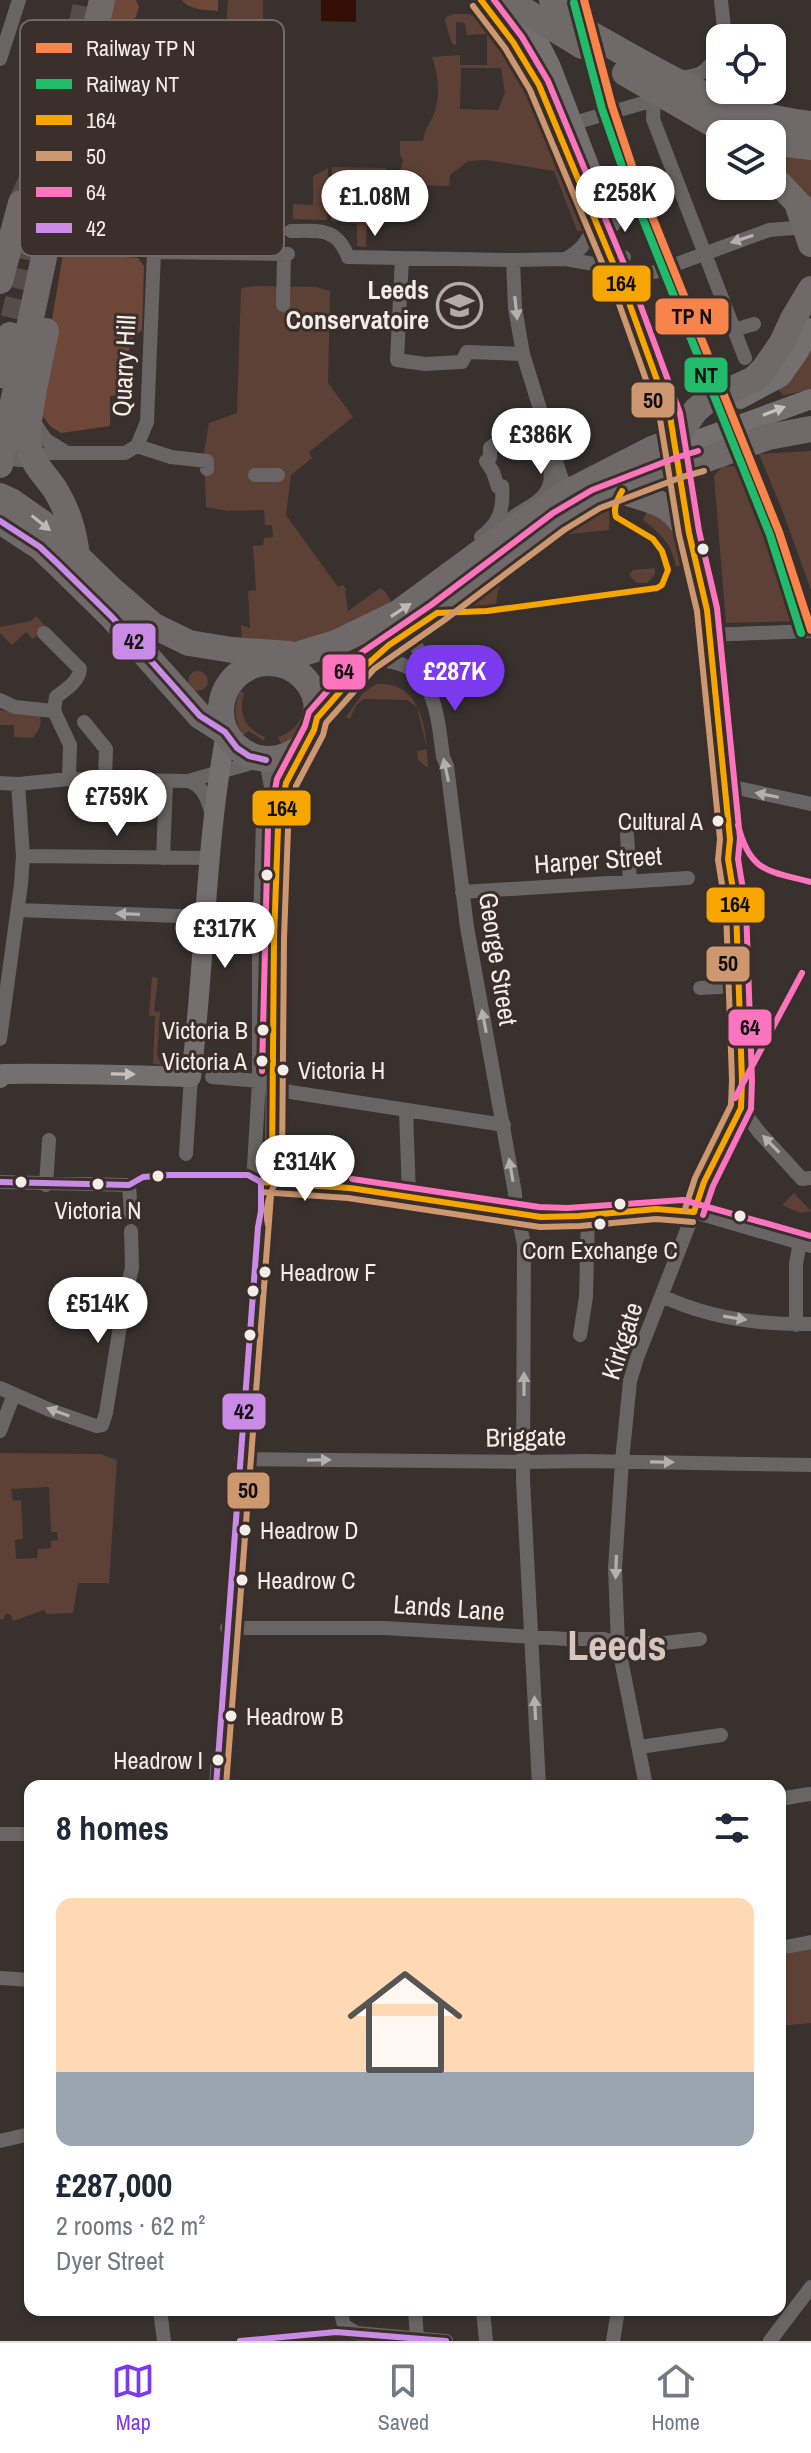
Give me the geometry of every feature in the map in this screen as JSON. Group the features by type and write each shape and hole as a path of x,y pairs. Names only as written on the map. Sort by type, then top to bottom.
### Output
{"highway":[{"path":"81,20 86,0"},
{"path":"97,20 102,0"},
{"path":"552,0 572,21 661,90"},
{"path":"515,3 661,90 706,97"},
{"path":"716,104 733,120"},
{"path":"786,121 811,124"},
{"path":"786,144 811,147"},
{"path":"786,195 807,224"},
{"path":"0,281 20,207"},
{"path":"0,375 27,256"},
{"path":"0,465 20,419 47,256"},
{"path":"317,718 367,661 558,522 596,499 622,491 680,443 696,410 777,352 807,315"},
{"path":"20,419 32,455 68,511 74,528 77,556"},
{"path":"680,443 701,461 768,437 811,429"},
{"path":"110,588 127,613 162,643 207,662 241,667 263,664 295,670 305,679 317,703 314,730 305,744 280,759 264,760 249,756 237,748 226,733 220,714 225,690 243,670 263,664 304,652 336,643 398,613 555,494 652,449 680,443"},
{"path":"622,491 655,500 667,507 689,533"},
{"path":"0,496 44,524 154,626 189,643 279,655 304,652"},
{"path":"0,521 51,557 112,617 193,709 226,733"}],"street":[{"path":"0,59 19,0"},
{"path":"481,0 513,42 539,85 596,220 619,261"},
{"path":"721,0 724,24"},
{"path":"515,3 551,67 680,443 689,533 701,577 709,635 730,839 728,859 736,908 741,1108 806,1179"},
{"path":"551,67 554,59 564,50 583,46"},
{"path":"584,120 696,77 706,69"},
{"path":"661,90 653,119 750,369"},
{"path":"565,259 584,246 596,220"},
{"path":"655,272 769,230 807,224"},
{"path":"291,231 328,233 340,241 348,257 565,259 600,265 619,261"},
{"path":"283,305 284,254"},
{"name":"Quarry Hill","path":"0,458 20,460 32,455 125,453 137,446 147,422 154,256"},
{"path":"402,258 397,360 447,363 462,362 467,352 523,354"},
{"path":"513,260 515,308 523,354 558,467 555,494"},
{"path":"680,443 781,377 798,353 807,315"},
{"path":"734,330 754,324"},
{"path":"680,443 695,441 811,399"},
{"path":"20,419 68,453 53,467 54,487"},
{"path":"528,420 550,460 551,484 555,494 510,519 493,535 481,537 492,529 502,510 502,486 498,487 486,461 490,458 490,448 528,420"},
{"path":"137,446 157,454 207,461 207,469"},
{"path":"255,475 278,475"},
{"path":"709,635 811,631"},
{"path":"44,633 80,669 70,686 56,697 54,711 70,745 69,779"},
{"path":"412,636 427,670"},
{"name":"George Street","path":"367,661 383,660 413,669 433,694 447,766 462,892 479,996 515,1193 515,1215 520,1223 524,1245 523,1462 539,1780"},
{"path":"0,700 15,707 54,711"},
{"path":"84,722 106,749 105,780"},
{"path":"186,1154 201,1077 210,858 226,733"},
{"path":"305,744 286,783 278,828 265,1085 254,1167 261,1182 409,1196 515,1215"},
{"path":"0,783 69,779 188,781 264,760 271,787 263,821 259,958 265,1085"},
{"path":"188,781 203,789 215,822"},
{"path":"163,858 166,782"},
{"path":"0,1039 23,856 18,784"},
{"path":"724,785 811,804"},
{"path":"627,835 630,882"},
{"path":"23,856 210,858"},
{"name":"Harper Street","path":"462,892 688,878"},
{"path":"18,910 206,917"},
{"path":"703,989 739,986"},
{"path":"1,1074 201,1077 504,1125"},
{"name":"Kirkgate","path":"645,1780 618,1644 615,1568 630,1381 704,1182 741,1108"},
{"path":"406,1110 409,1196"},
{"path":"46,1185 49,1140"},
{"path":"0,1182 129,1185 131,1214"},
{"path":"662,1296 727,1318 803,1324 796,1264 806,1244 694,1212"},
{"path":"580,1335 586,1297 588,1217"},
{"path":"126,1293 132,1268 131,1231"},
{"path":"0,1388 50,1410 96,1426 102,1425 121,1320"},
{"path":"0,1431 14,1394"},
{"name":"Briggate","path":"241,1459 811,1465"},
{"name":"Lands Lane","path":"227,1628 384,1628 531,1638 604,1639 618,1644 700,1639"},
{"path":"640,1747 721,1735"},
{"path":"216,1780 218,1757"},
{"path":"786,1798 809,1794"},
{"path":"0,1834 24,1834"},
{"path":"786,1947 811,1942"},
{"path":"0,1978 24,1980"},
{"path":"0,2141 24,2135"},
{"path":"770,2341 811,2287"},
{"path":"161,2316 164,2341"},
{"path":"342,2316 344,2325 356,2333 446,2341"},
{"path":"415,2316 417,2338"},
{"path":"484,2316 486,2341"},
{"path":"613,2341 617,2316"}],"shaded area":[{"path":"104,0 136,0 139,7 133,20 99,20"},
{"path":"182,0 218,0 218,11 193,8"},
{"path":"228,0 263,0 263,19 227,19"},
{"path":"321,0 356,0 356,22 321,21"},
{"path":"467,14 480,18 516,60 592,213 586,231 576,228 554,171 487,160 468,161 450,175 449,186 396,185 403,160 400,141 423,141 436,109 438,87 432,57 460,55 460,65 487,65 487,34 467,35 465,23 456,22 456,45 452,44 446,17","holes":["461,68 501,68 505,93 498,110 460,109"]},
{"path":"786,150 811,154 811,207 786,182"},
{"path":"332,167 386,168 385,176 344,175 346,211 359,213 367,220 366,247 357,246 357,224 331,221"},
{"path":"328,168 327,220 293,219 293,204 313,205 313,176"},
{"path":"62,256 123,256 138,258 144,266 142,330 131,344 124,388 119,395 110,396 110,426 61,433 50,426 39,411"},
{"path":"316,287 330,291 328,383 353,417 309,452 312,458 291,475 286,515 338,587 343,585 347,590 348,611 380,588 398,613 356,634 243,651 241,625 250,628 248,591 256,590 253,546 263,545 264,538 273,537 272,525 265,525 264,510 228,511 206,507 204,452 209,423 237,413 241,288"},
{"path":"811,340 811,390 783,395 777,388"},
{"path":"811,451 811,590 759,454"},
{"path":"723,466 748,467 799,621 726,623 714,476"},
{"path":"610,504 609,530 560,535"},
{"path":"649,507 684,538 691,562 686,570 683,566 676,566 664,540 643,520"},
{"path":"655,568 655,574 647,583 637,583 629,575 633,570"},
{"path":"504,578 496,605 480,610 463,609"},
{"path":"36,616 46,627 33,639 26,632 12,645 0,633 0,627 31,621"},
{"path":"198,671 205,674 208,681 205,688 198,691 191,688 188,681 191,674"},
{"path":"376,684 392,685 404,691 417,707 407,700 364,699 357,704 350,719 346,717 362,694"},
{"path":"240,691 244,693 242,708 245,720 252,730 265,737 264,741 249,731 243,735 240,729 236,719 236,703"},
{"path":"303,698 308,698 309,706 305,727 296,739 283,747 278,737 298,722 303,711"},
{"path":"417,708 424,725 427,749"},
{"path":"0,710 39,715 40,725 33,738 14,737 14,725 0,725"},
{"path":"427,749 428,768 418,760 417,751"},
{"path":"152,977 158,978 154,1011 160,1012 157,1055 161,1065 153,1064 155,1016 149,1016"},
{"path":"794,1193 811,1211 800,1213 782,1205"},
{"path":"0,1453 100,1454 117,1460 109,1583 78,1583 73,1613 47,1614 44,1610 13,1621 10,1614 0,1619","holes":["49,1487 51,1532 57,1532 58,1540 51,1541 51,1548 38,1549 37,1558 16,1559 15,1540 23,1539 21,1500 13,1501 11,1489"]},
{"path":"811,1945 811,2023 786,2025 786,1948"}],"tunnel":[{"path":"79,20 84,0"},
{"path":"4,347 25,256"},
{"path":"121,1320 126,1293"}],"transit line":[{"name":"164","path":"481,0 513,42 539,85 627,297 670,416 689,533 707,610 730,839 728,859 736,908 742,1080 741,1108 704,1182 694,1212"},
{"name":"64","path":"494,0 522,37 548,81 636,293 680,413 699,531 717,608 740,838 738,859 746,908 752,1080 751,1109 713,1186 703,1215"},
{"path":"584,0 612,106 633,169 779,532 811,630"},
{"name":"50","path":"473,6 505,48 530,90 618,301 660,419 679,535 697,611 720,839 718,860 726,909 732,1080 731,1105 695,1178 685,1209"},
{"name":"64","path":"262,1071 268,827 277,779 305,726 309,712 361,653 431,605 553,513 592,490 698,451"},
{"name":"50","path":"268,1225 268,1202 282,1166 288,829 296,786 323,735 326,723 374,669 564,530 600,508 704,471"},
{"name":"164","path":"437,613 487,611 662,585 668,570 662,551 653,539 616,517 615,507 622,491"},
{"name":"42","path":"0,521 40,547 58,564 112,617 200,716 225,732 237,748 249,756 266,760"},
{"name":"164","path":"261,1182 272,1166 278,828 286,783 314,730 317,718 353,677 389,645 437,613"},
{"name":"64","path":"738,825 755,861 773,872 811,882"},
{"name":"64","path":"735,1098 802,973"},
{"name":"42","path":"0,1182 129,1185 143,1177 169,1175 248,1175 261,1182 216,1780"},
{"name":"64","path":"352,1179 539,1207 683,1200 811,1236"},
{"name":"164","path":"261,1182 350,1188 541,1217 656,1209 694,1212"},
{"name":"50","path":"261,1192 348,1198 540,1227 656,1219 693,1222"},
{"name":"50","path":"226,1780 271,1195"},
{"name":"42","path":"240,2341 336,2332 446,2341"}],"rail line":[{"name":"NT","path":"574,3 602,109 624,172 770,535 801,633"}],"place":[{"name":"Leeds Conservatoire","path":"460,305"},
{"name":"Cultural A","path":"718,821"},
{"name":"Victoria B","path":"263,1030"},
{"name":"Victoria A","path":"262,1061"},
{"name":"Victoria H","path":"283,1070"},
{"name":"Victoria N","path":"98,1184"},
{"name":"Corn Exchange C","path":"600,1224"},
{"name":"Headrow F","path":"265,1272"},
{"name":"Headrow D","path":"245,1530"},
{"name":"Headrow C","path":"242,1580"},
{"name":"Headrow B","path":"231,1716"},
{"name":"Headrow I","path":"218,1760"}],"district":[{"name":"Leeds","path":"617,1645"}]}
